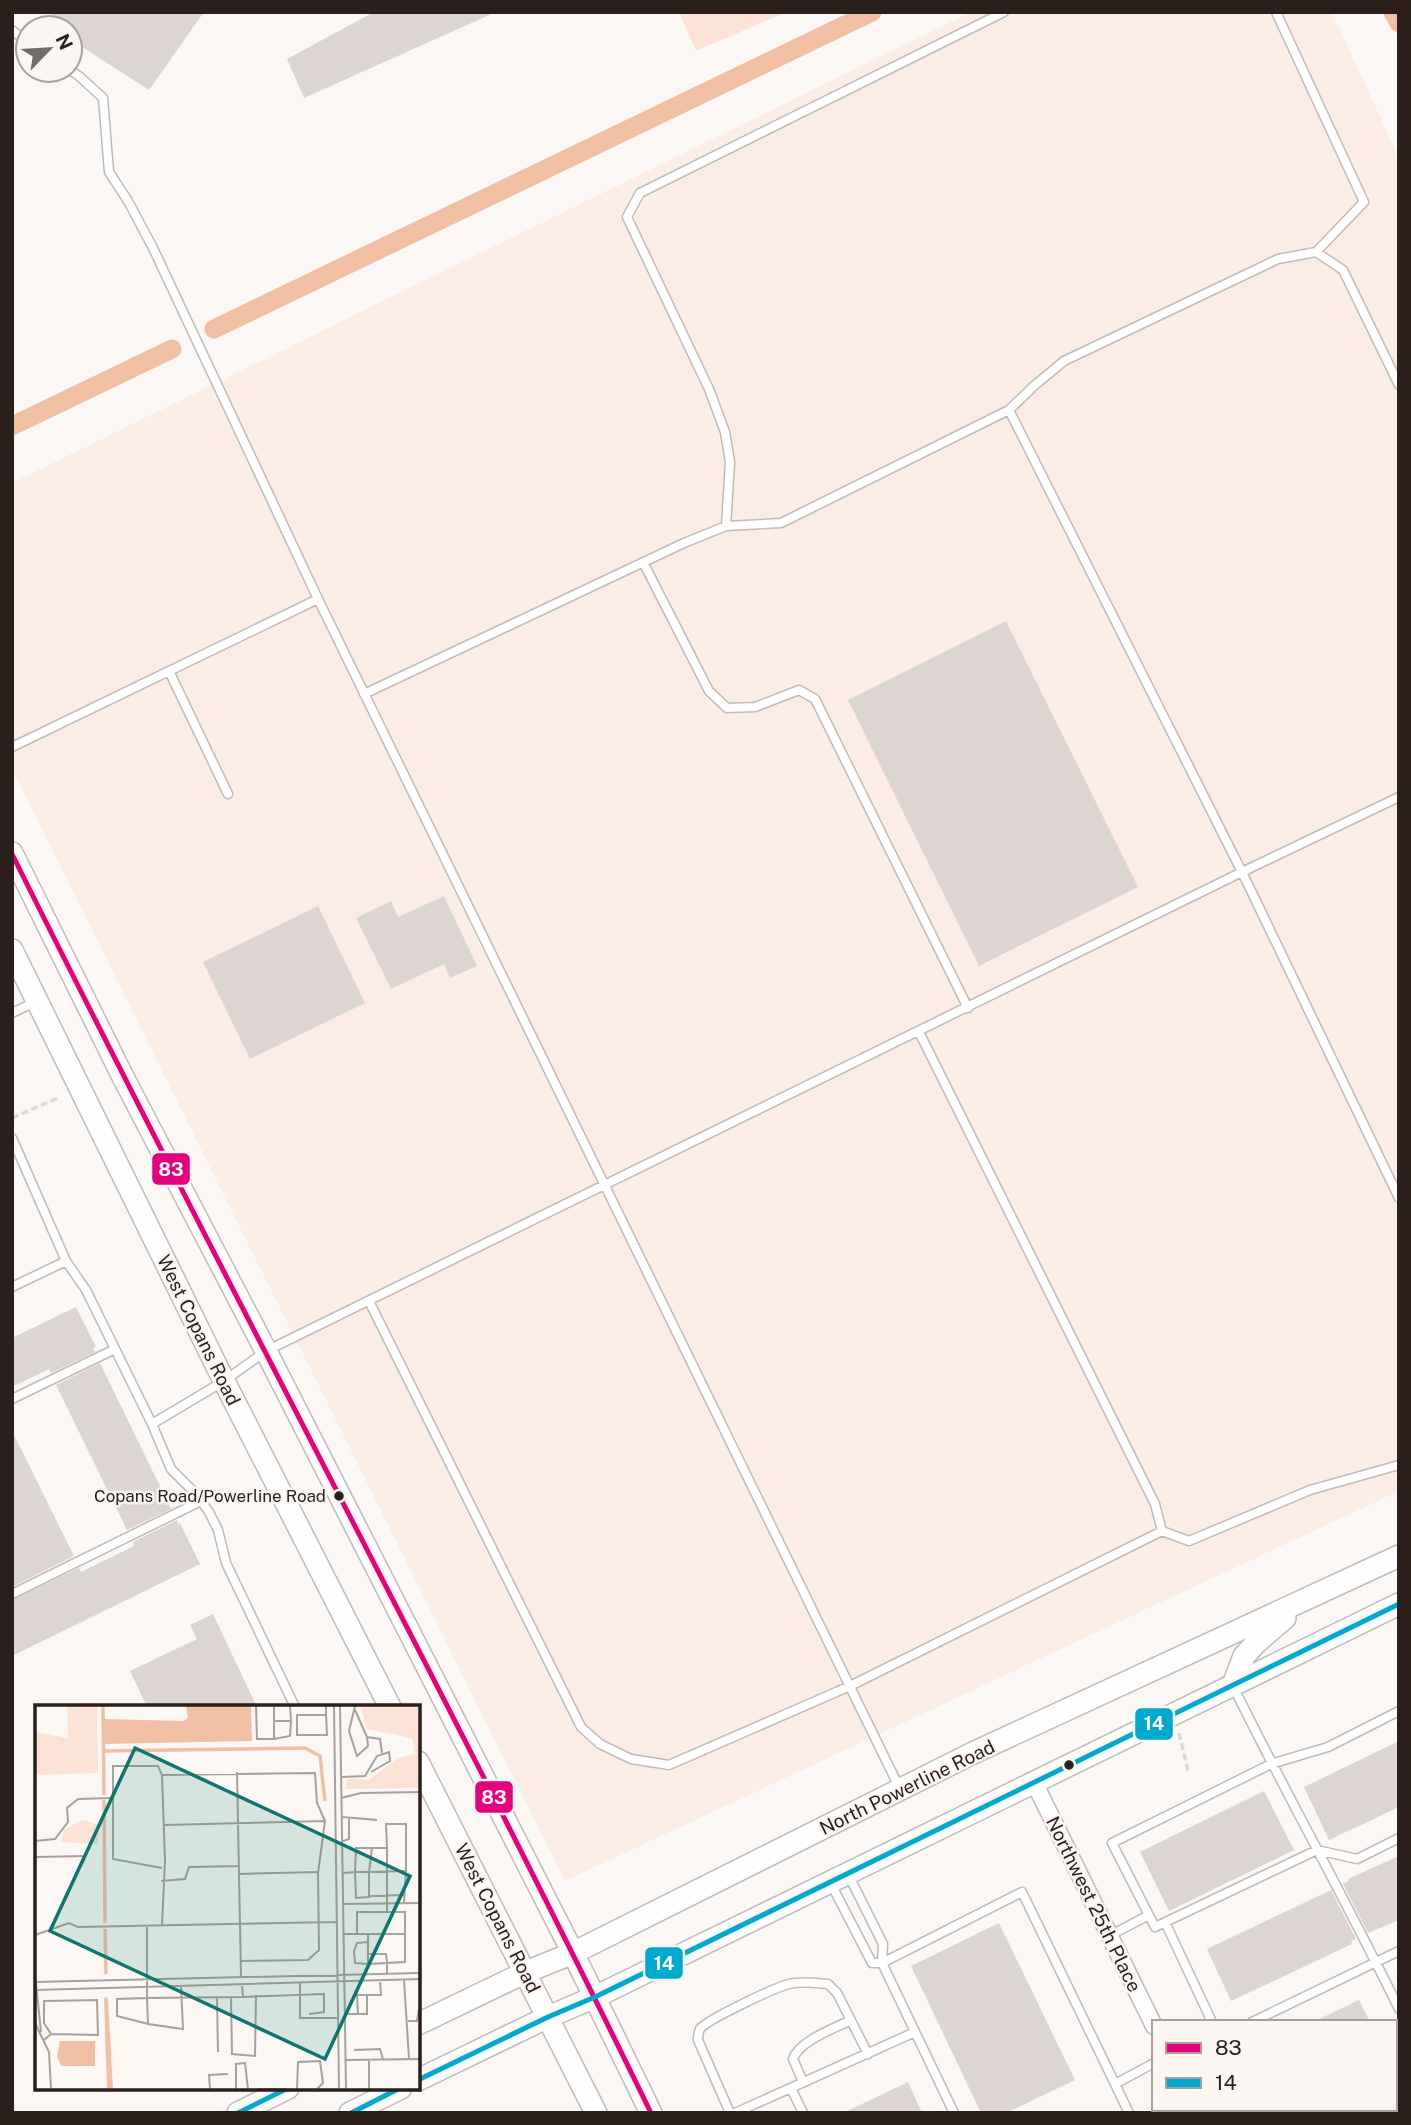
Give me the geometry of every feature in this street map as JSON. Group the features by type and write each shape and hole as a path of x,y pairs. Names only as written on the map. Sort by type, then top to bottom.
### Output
{"main road":[{"path":"12,853 129,1089 266,1351 573,1953 651,2113"},
{"name":"West Copans Road","path":"12,950 224,1381 389,1705"},
{"name":"North Powerline Road","path":"420,2023 526,1972 573,1953 973,1753 1399,1556"},
{"path":"1233,1685 1244,1656 1306,1601"},
{"path":"420,2079 595,1997 1399,1604"},
{"name":"West Copans Road","path":"420,1766 596,2113"},
{"path":"238,2113 284,2090"},
{"path":"350,2113 397,2090"}],"street":[{"name":"Northwest 25th Place","path":"1034,1782 1152,2022"}],"lane":[{"path":"726,526 730,462 725,432 709,389 626,217 640,193 1004,12"},
{"path":"364,694 643,562 726,526 780,523 1009,410 1064,361 1278,259 1316,252 1364,202 1276,12"},
{"path":"84,81 103,98 108,172 128,201 153,248 364,694 900,1790"},
{"path":"1316,252 1343,270 1399,385"},
{"path":"1009,410 1242,872 1399,1198"},
{"path":"643,562 709,691 727,708 755,707 799,690 815,699 968,1008"},
{"path":"12,747 318,599"},
{"path":"169,671 228,794"},
{"path":"152,1424 224,1381 266,1351 1399,797"},
{"path":"12,1013 37,1000"},
{"path":"919,1032 1155,1504 1162,1531"},
{"path":"12,1138 66,1261 86,1290 152,1424 171,1469 201,1501 218,1530 226,1563 294,1705"},
{"path":"12,1287 66,1261"},
{"path":"369,1301 581,1727 600,1744 631,1759 670,1765 850,1686 1162,1531 1189,1541 1310,1490 1399,1465"},
{"path":"12,1399 115,1349"},
{"path":"12,1594 201,1501"},
{"path":"1233,1685 1271,1764 1399,2008"},
{"path":"1399,1711 1328,1747 1271,1764 1112,1843 1155,1927 1317,1850 1357,1859 1399,1838"},
{"path":"839,1877 872,1963 882,1963 1022,1892 1129,2113"},
{"path":"839,1877 883,1944 882,1963 954,2113"},
{"path":"1109,1936 1149,1915"},
{"path":"1165,1922 1211,2020"},
{"path":"1255,2020 1399,1951"},
{"path":"868,2054 837,1993 828,1983 789,1984 707,2023 699,2030 698,2040 733,2113 868,2054 915,2032"},
{"path":"803,2082 793,2059 796,2051 804,2044 851,2020"},
{"path":"1115,2084 1152,2064"},
{"path":"791,2088 803,2113"}],"path":[{"path":"12,1118 58,1098"},
{"path":"1178,1734 1188,1771"}],"shaded area":[{"path":"679,12 787,12 696,51"},
{"path":"971,12 1332,12 1399,158 1399,1491 565,1881 12,769 12,483"}],"building":[{"path":"204,12 149,90 84,48 84,14 52,14"},
{"path":"374,12 496,12 304,98 287,59"},
{"path":"1006,621 1138,887 979,966 848,700"},
{"path":"444,896 477,966 450,978 444,964 391,989 356,918 391,901 398,917"},
{"path":"318,906 365,1003 250,1059 203,962"},
{"path":"76,1307 96,1347 93,1348 95,1352 51,1373 49,1369 12,1387 12,1338"},
{"path":"100,1363 171,1509 127,1530 56,1385"},
{"path":"12,1431 74,1556 12,1587"},
{"path":"177,1520 200,1564 12,1656 12,1600 79,1568 81,1572 134,1546 133,1542"},
{"path":"213,1614 256,1705 146,1705 130,1671 197,1639 190,1625"},
{"path":"1399,1741 1399,1807 1329,1840 1304,1787"},
{"path":"1264,1791 1294,1850 1169,1911 1140,1852"},
{"path":"1399,1856 1399,1920 1368,1933 1343,1884 1349,1881 1348,1879"},
{"path":"1331,1890 1356,1939 1351,1941 1352,1944 1231,2001 1207,1949"},
{"path":"999,1923 1075,2080 1006,2113 981,2113 911,1966"},
{"path":"1359,2000 1369,2020 1317,2020"},
{"path":"908,2082 922,2113 843,2113"}],"waterway":[{"path":"214,329 872,12"},
{"path":"1393,12 1399,23"},
{"path":"12,426 172,349"}],"transit line":[{"name":"83","path":"12,854 494,1797 651,2113"},
{"name":"14","path":"420,2079 595,1997 1399,1604"},
{"name":"14","path":"238,2113 284,2090"},
{"name":"14","path":"351,2113 396,2090"}],"place":[{"name":"Copans Road/Powerline Road","path":"339,1496"}]}
